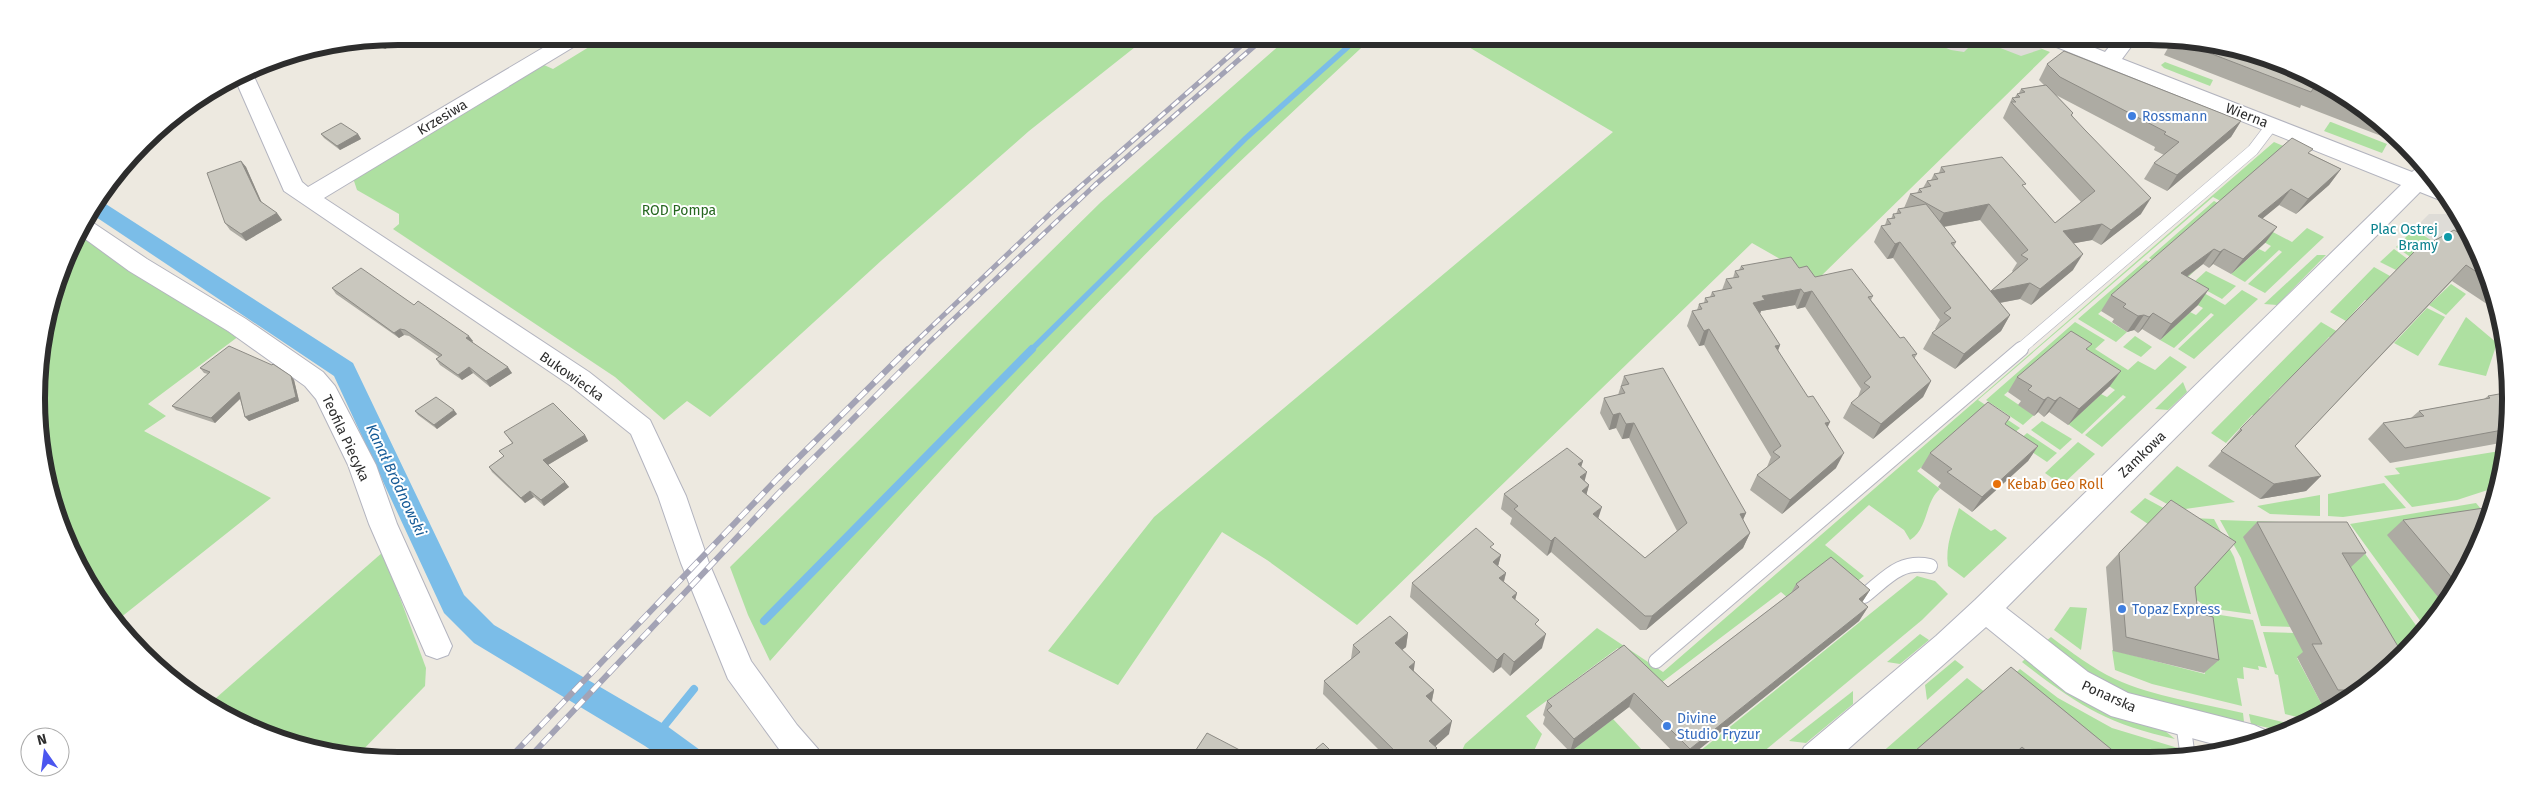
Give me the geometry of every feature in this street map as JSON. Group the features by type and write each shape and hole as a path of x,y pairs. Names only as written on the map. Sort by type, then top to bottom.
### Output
{"street":[{"name":"Krzesiwa","path":"307,198 563,45"},
{"name":"Wierna","path":"2069,45 2272,125 2422,176"},
{"path":"2109,61 2122,45"},
{"name":"Bukowiecka","path":"245,80 292,186 307,198 367,230 580,379 641,427 672,496 695,563 739,669 800,752"},
{"name":"Zamkowa","path":"1822,752 1947,645 1985,609 2422,176"},
{"name":"Teofila Piecyka","path":"88,229 138,265 237,325 314,379 326,393 362,465 383,524 437,646"},
{"name":"Ponarska","path":"1985,609 2077,682 2122,706 2246,738"}],"lane":[{"path":"1656,661 2253,150 2272,125"},
{"path":"1864,596 1900,568 1914,563 1930,566"},
{"path":"2183,722 2187,750"}],"green space":[{"name":"ROD Pompa","path":"592,45 1138,45 1029,131 882,260 710,417 687,401 664,420 615,377 393,229 399,224 399,214 357,190 353,178 544,65 553,69"},
{"path":"1280,45 1364,45 1160,239 1084,317 948,462 770,661 748,615 730,567 1101,202"},
{"path":"1465,45 2026,45 2050,52 1817,280 1752,243 1357,625 1267,560 1222,532 1118,685 1048,651 1154,517 1613,132"},
{"path":"2165,62 2213,80 2210,86 2164,68 2161,65"},
{"path":"2330,122 2387,144 2382,153 2324,131"},
{"path":"2274,142 2302,154 2253,218 2213,197 1978,400 2020,428 1999,446 1978,418 1917,471 1940,489 1931,501 1920,529 1910,540 1904,530 1869,505 1825,545 1864,576 1845,591 1788,598 1781,592 1657,686 1618,648 1526,716 1542,734 1533,752 1461,752 1465,744 1597,628 1663,672"},
{"path":"2214,201 2292,242 2307,228 2324,237 2265,293 2248,284 2282,252 2279,250 2245,282 2231,274 2259,249 2265,252 2271,246 2240,229 2186,279 2149,258"},
{"path":"2414,229 2439,245 2412,258 2396,247"},
{"path":"85,235 239,336 148,404 166,416 144,431 271,498 121,617 118,614 92,575 72,534 57,490 48,445 45,398 48,352 57,307 72,263"},
{"path":"2394,249 2409,260 2396,270 2380,262"},
{"path":"2317,255 2326,255 2277,305 2264,304"},
{"path":"2146,260 2225,305 2242,290 2258,299 2194,359 2178,349 2214,315 2211,313 2174,348 2160,340 2190,312 2196,315 2203,308 2171,290 2149,269 2098,314 2127,332 2116,342 2078,319"},
{"path":"2374,267 2390,276 2368,301 2365,300 2346,321 2330,312"},
{"path":"2206,271 2236,286 2222,299 2193,283"},
{"path":"2451,284 2466,294 2446,315 2429,305"},
{"path":"2427,308 2445,317 2418,356 2394,343"},
{"path":"2466,317 2497,343 2486,376 2438,365"},
{"path":"2075,322 2105,340 2095,349 2128,370 2138,361 2155,370 2170,356 2187,367 2102,447 2085,435 2126,397 2123,395 2082,434 2068,424 2101,394 2107,397 2115,390 2083,369 2061,346 2004,395 2034,415 2023,425 1986,400"},
{"path":"2321,322 2338,332 2329,337 2294,376 2269,398 2271,400 2255,416 2252,415 2226,443 2211,433"},
{"path":"2135,336 2152,347 2141,357 2123,347"},
{"path":"2183,382 2187,392 2168,410 2155,409"},
{"path":"2042,421 2072,439 2060,450 2031,430"},
{"path":"2027,433 2057,453 2047,462 2017,442"},
{"path":"2078,442 2095,454 2062,485 2045,473"},
{"path":"2498,451 2490,489 2457,500 2412,507 2384,476 2400,474 2395,468"},
{"path":"2177,466 2235,502 2178,510 2149,494"},
{"path":"2384,483 2406,508 2343,517 2328,516 2328,494"},
{"path":"2320,495 2320,516 2270,514 2257,506"},
{"path":"2145,498 2180,517 2148,524 2130,512"},
{"path":"2476,503 2483,512 2466,555 2455,575 2422,623 2350,524"},
{"path":"1959,508 1991,531 1995,529 2007,538 1964,578 1948,566 1947,559 1950,537"},
{"path":"2192,518 2214,519 2234,557 2251,614 2208,608 2188,594"},
{"path":"2220,520 2344,524 2418,628 2378,667 2292,627 2261,626 2241,558"},
{"path":"383,552 426,668 425,686 363,750 307,740 285,733 242,716 214,700"},
{"path":"1917,576 1935,581 1948,594 1922,620 1763,752 1699,752"},
{"path":"2185,598 2207,613 2253,620 2267,668 2258,666 2259,670 2243,667 2244,679 2237,678 2242,706 2152,684 2115,670 2112,650 2205,674 2199,631"},
{"path":"2070,607 2087,608 2081,650 2054,630"},
{"path":"2263,632 2295,633 2308,657 2297,658 2321,703 2327,703 2301,718 2285,714 2278,675 2275,674"},
{"path":"1920,634 1929,640 1900,664 1887,662"},
{"path":"2051,637 2090,665 2115,679 2146,691 2243,713 2244,722 2137,697 2094,678 2045,642"},
{"path":"2027,657 2125,720 2165,731 2175,739 2130,727 2093,711 2059,690 2022,662"},
{"path":"1955,660 1964,667 1927,700 1925,685"},
{"path":"2020,669 2058,698 2112,728 2178,748 2178,750 2089,752 2005,683"},
{"path":"1967,678 1986,693 1919,752 1882,752"},
{"path":"1853,691 1853,704 1806,743 1789,741"},
{"path":"2249,714 2288,723 2273,729 2251,724"},
{"path":"1613,719 1642,750 1640,752 1570,752"}],"shaded area":[{"path":"1939,45 1971,45 1964,52 1951,50"},
{"path":"1993,45 2032,45 2042,49 2021,56"},
{"name":"Plac Ostrej Bramy","path":"2429,214 2450,214 2474,260 2460,259 2414,229"}],"building":[{"path":"2198,48 2240,57 2262,64 2305,81 2332,96 2313,89 2311,92"},
{"path":"2064,51 2241,121 2177,175 2154,163 2179,142 2164,134 2166,132 2060,77 2047,64"},
{"path":"2046,85 2073,113 2071,115 2151,198 2111,230 2102,224 2063,231 2083,254 2040,289 2030,283 1991,291 2028,259 2021,255 2028,250 1989,204 1944,213 1910,194 1922,192 1919,189 1931,186 1927,181 1938,179 1934,174 1945,172 1941,167 2002,157 2026,184 2022,185 2055,223 2095,191 2011,102 2016,102 2012,98 2020,97 2017,94 2025,92 2021,89"},
{"path":"341,123 358,134 337,146 321,134"},
{"path":"2292,138 2313,149 2308,153 2341,169 2308,199 2291,189 2258,216 2277,227 2243,259 2224,249 2220,252 2214,249 2181,273 2209,289 2171,324 2153,313 2149,317 2144,315 2138,316 2123,307 2126,304 2111,295"},
{"path":"241,161 260,201 277,213 241,234 225,223 207,173"},
{"path":"1926,204 1956,242 1951,243 2010,315 1964,354 1932,333 1951,318 1944,313 1951,308 1900,242 1895,244 1881,226 1891,224 1887,219 1895,218 1893,214 1901,213 1898,209"},
{"path":"2454,230 2462,235 2479,273 2466,265 2295,446 2321,476 2274,484 2221,451 2242,430 2240,429 2415,251"},
{"path":"1791,257 1799,268 1807,266 1815,277 1852,269 1873,296 1868,297 1900,338 1904,337 1917,354 1912,355 1931,381 1881,424 1851,403 1870,387 1864,383 1871,377 1812,291 1804,293 1801,289 1762,296 1765,300 1753,303 1780,345 1775,346 1808,397 1813,396 1830,422 1825,423 1844,453 1790,500 1757,475 1780,457 1773,452 1781,446 1709,329 1704,331 1692,311 1702,309 1699,304 1708,302 1705,298 1715,296 1712,292 1732,288 1726,279 1739,277 1735,271 1744,269 1741,266"},
{"path":"361,268 414,305 418,301 469,336 466,338 508,367 486,381 469,367 458,375 436,359 442,355 405,330 400,329 394,333 332,288"},
{"path":"2071,331 2092,344 2086,349 2121,371 2079,409 2060,397 2055,401 2048,397 2044,400 2028,390 2032,386 2017,377"},
{"path":"229,346 273,364 291,376 296,397 245,417 239,392 211,418 172,406 210,372 200,368"},
{"path":"1663,368 1746,513 1740,514 1750,533 1652,616 1645,616 1555,537 1551,541 1514,509 1518,506 1504,494 1567,448 1583,461 1578,464 1587,472 1580,477 1589,485 1582,491 1602,507 1593,514 1645,558 1687,523 1634,423 1626,424 1620,413 1613,415 1604,398 1625,393 1621,386 1629,384 1624,376"},
{"path":"2502,393 2500,430 2405,448 2383,423 2424,416 2419,411 2490,398 2488,396"},
{"path":"436,397 454,410 434,425 415,411"},
{"path":"1988,402 2010,417 2005,424 2038,446 1982,497 1947,472 1952,469 1930,453"},
{"path":"553,403 585,435 543,460 565,482 541,500 530,491 521,498 489,467 504,456 499,451 513,443 504,432"},
{"path":"2171,500 2236,542 2195,587 2198,613 2213,617 2219,660 2126,637 2119,553"},
{"path":"2484,508 2466,555 2453,579 2403,520"},
{"path":"2257,522 2347,522 2366,553 2342,553 2399,647 2364,679 2348,690 2338,690 2312,644 2322,644"},
{"path":"1476,528 1494,544 1490,547 1501,555 1493,562 1506,573 1499,578 1517,593 1512,597 1539,620 1535,624 1546,634 1514,662 1504,653 1497,660 1412,583"},
{"path":"1831,557 1870,590 1859,599 1868,607 1690,749 1634,693 1574,739 1547,710 1552,706 1547,701 1624,645 1668,687 1799,587 1796,584"},
{"path":"1390,616 1408,633 1395,643 1415,662 1409,667 1434,690 1426,696 1452,721 1429,741 1437,748 1432,752 1396,752 1324,681 1360,652 1353,645"},
{"path":"2011,667 2115,752 2028,752 2022,747 2017,752 1914,752"},
{"path":"1207,733 1244,752 1195,752"},
{"path":"1323,743 1332,752 1312,752"}],"waterway":[{"path":"1032,349 1246,138 1350,45"},
{"name":"Kanał Bródnowski","path":"100,209 344,370 454,604 484,634 656,736 678,752"},
{"path":"764,621 1032,349"},
{"path":"656,736 694,689"}],"railway":[{"path":"907,350 1056,208 1242,45"},
{"path":"921,350 1095,185 1256,45"},
{"path":"516,752 777,479 908,349"},
{"path":"534,752 778,494 923,349"}],"place":[{"name":"Rossmann","path":"2132,116"},
{"name":"Plac Ostrej Bramy","path":"2448,237"},
{"name":"Kebab Geo Roll","path":"1997,484"},
{"name":"Topaz Express","path":"2122,609"},
{"name":"Divine Studio Fryzur","path":"1667,726"}]}
